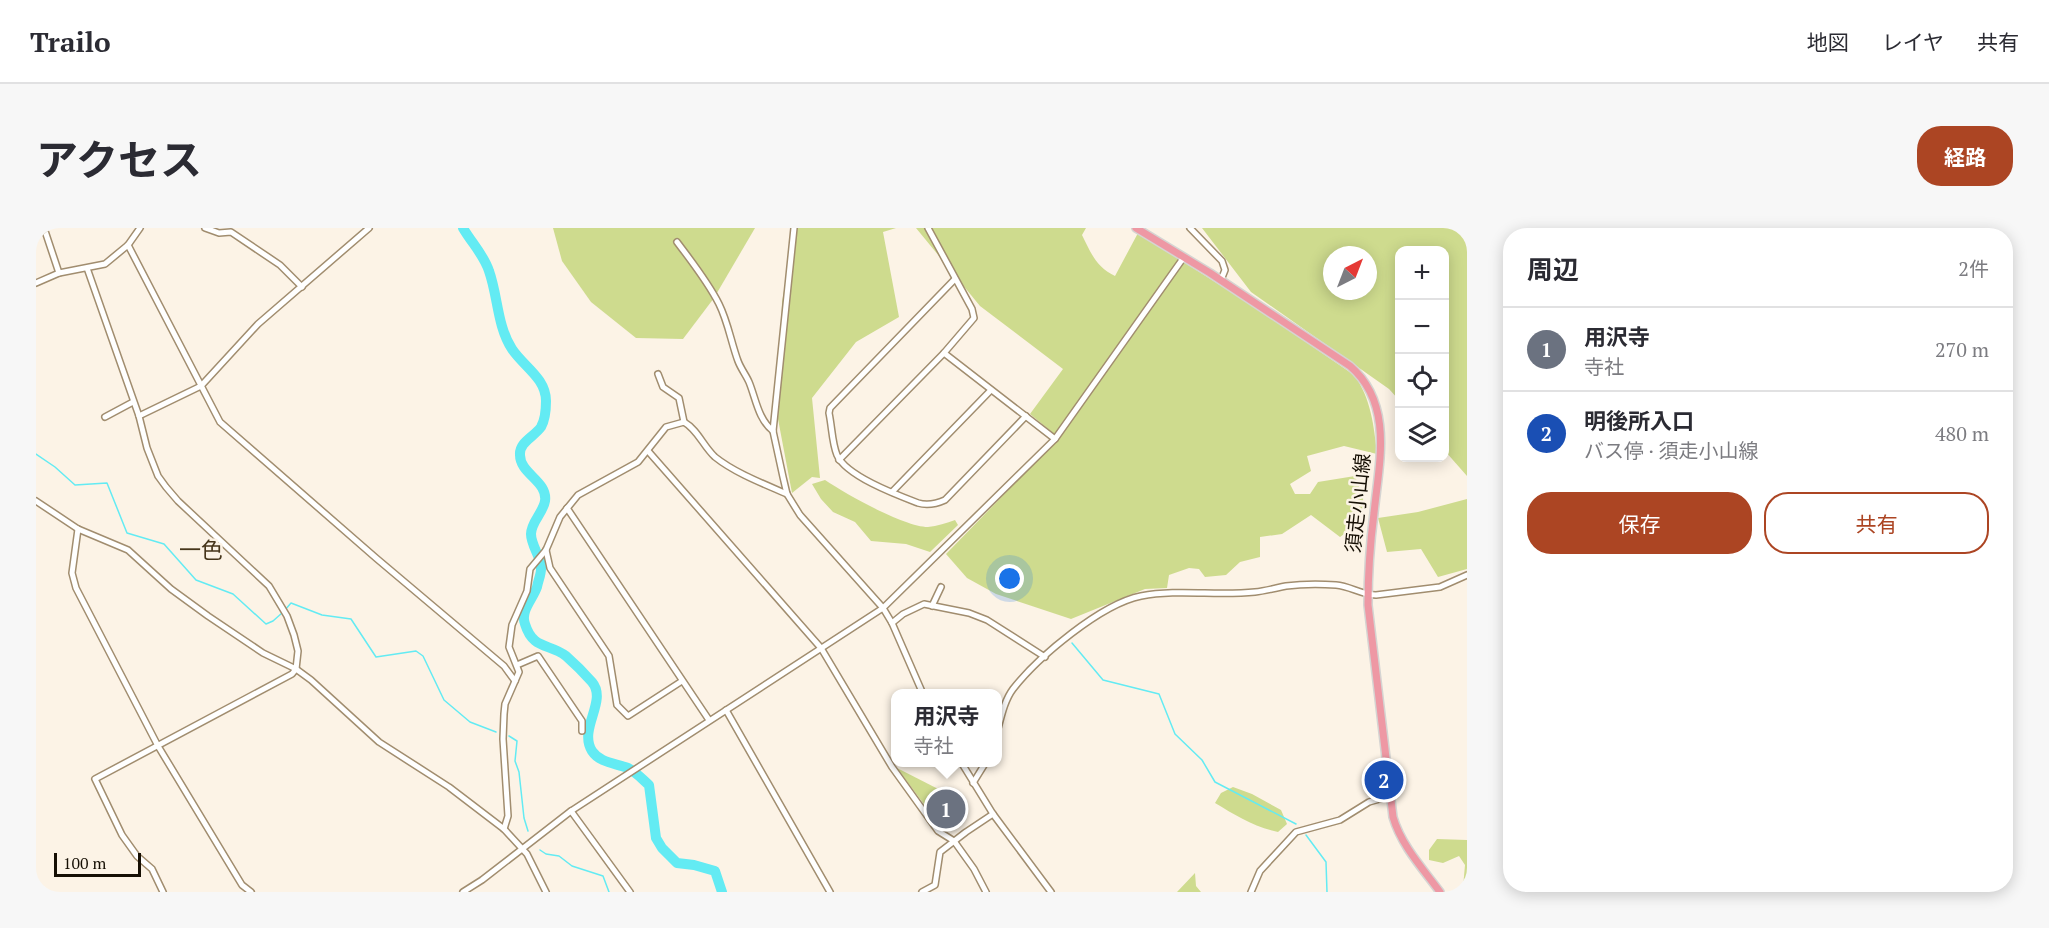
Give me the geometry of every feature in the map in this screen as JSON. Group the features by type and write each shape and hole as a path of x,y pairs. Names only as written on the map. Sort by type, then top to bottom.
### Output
{"main road":[{"name":"須走小山線","path":"1136,228 1221,280 1350,366 1366,381 1374,397 1380,445 1368,570 1368,595 1390,796 1396,828 1440,892"}],"street":[{"path":"44,228 59,273"},
{"path":"36,283 59,273 105,264 128,245 141,228"},
{"path":"205,228 219,233 231,230 280,265 302,287"},
{"path":"139,416 201,386 258,324 369,228"},
{"path":"794,228 773,432 787,494 800,515 883,608 921,689"},
{"path":"840,460 944,353 974,318 972,309 928,228"},
{"path":"1190,228 1222,261 1225,270 1221,280"},
{"path":"677,242 709,286 719,304 732,336 738,363 749,381 760,413 773,432"},
{"path":"128,245 220,422 504,666 515,681"},
{"path":"463,892 482,880 571,811 625,774 883,608 1055,439 1184,257"},
{"path":"87,268 158,476 166,487 269,586 286,616 298,651 296,669 292,674 95,779 122,834 137,856 152,869 163,892"},
{"path":"955,279 830,408 835,447 840,460 843,465 858,475 925,505 945,500 1026,416"},
{"path":"944,353 1055,439"},
{"path":"658,374 663,387 679,398 684,422 700,436 713,455 726,464 787,494"},
{"path":"892,492 991,390"},
{"path":"105,417 133,402"},
{"path":"504,829 508,816 504,714 505,704 519,672 509,647 509,639 512,625 527,591 530,569 545,552 560,517 578,495 638,462 666,427 684,422"},
{"path":"648,451 821,648 891,765"},
{"path":"36,501 78,530 128,550 171,589 208,616 263,653 296,669 311,680 379,742 449,788 504,829 533,864 546,892"},
{"path":"567,508 709,720"},
{"path":"78,530 72,573 76,588 158,746 242,885 251,892"},
{"path":"545,552 550,568 609,656 617,705 628,716 682,681"},
{"path":"1002,718 1012,690 1045,657 1076,630 1126,600 1173,593 1255,592 1309,584 1338,585 1368,595 1440,587 1467,575"},
{"path":"932,606 941,586"},
{"path":"892,624 924,604 977,615 1045,657"},
{"path":"517,665 538,656 582,721 582,731"},
{"path":"726,710 830,892"},
{"path":"892,767 938,831 954,841 974,869 986,892"},
{"path":"964,767 993,814 1051,892"},
{"path":"973,783 983,767"},
{"path":"1251,892 1260,871 1296,831 1340,820 1369,802 1390,796"},
{"path":"571,811 630,892"},
{"path":"922,892 935,885 940,852 993,814"}],"green space":[{"path":"553,228 755,228 714,298 683,339 636,338 591,302 562,261"},
{"path":"795,228 896,228 883,232 899,317 856,342 812,398 820,478 812,477 792,493 778,419 782,302"},
{"path":"916,228 1086,228 1082,235 1091,254 1103,268 1115,276 1138,233 1264,313 1354,375 1360,384 1373,423 1377,454 1344,446 1307,456 1311,471 1290,484 1295,494 1310,494 1318,482 1355,476 1363,497 1364,526 1352,528 1340,537 1311,515 1282,534 1260,537 1260,557 1240,562 1226,575 1205,577 1199,569 1189,568 1169,575 1167,588 1145,589 1071,619 996,594 967,578 946,554 1059,438 1030,414 1063,369 980,306"},
{"path":"1202,228 1467,228 1467,476 1449,456 1449,246 1395,246 1395,396 1389,389 1251,292"},
{"path":"825,480 860,501 905,522 928,527 955,520 958,525 930,552 906,544 871,541 855,522 833,512 821,499 812,484"},
{"path":"1467,499 1467,569 1438,577 1421,549 1387,552 1378,518 1418,512"},
{"path":"897,768 946,793 926,807"},
{"path":"1233,787 1252,794 1281,810 1287,824 1278,832 1269,830 1215,803 1221,793"},
{"path":"1437,839 1467,840 1467,891 1463,887 1465,865 1459,856 1443,863 1429,860 1429,850"},
{"path":"1195,873 1196,886 1201,892 1177,892"}],"waterway":[{"path":"463,228 487,265 507,340 538,379 545,393 546,407 542,424 520,450 521,462 545,494 542,510 531,534 541,571 537,587 524,614 528,632 537,642 566,656 592,682 597,698 588,734 592,751 603,760 628,768 649,785 656,838 662,848 677,863 715,871 722,892"},
{"path":"36,454 75,485 107,483 127,533 164,544 196,580 233,594 266,624 282,613"},
{"path":"285,610 291,603 322,615 351,619 376,657 416,651 423,656 444,700 470,722 496,732"},
{"path":"1072,643 1103,680 1159,694 1175,734 1202,760 1215,782 1296,824"},
{"path":"509,736 517,741 515,761 519,772 524,818 528,831"},
{"path":"1306,835 1326,862 1327,892"},
{"path":"540,850 546,854 559,856 572,866 603,876 609,892"}],"place":[{"name":"明後所入口","path":"1384,780"},
{"name":"用沢寺","path":"946,809"}],"district":[{"name":"一色","path":"201,550"}]}
